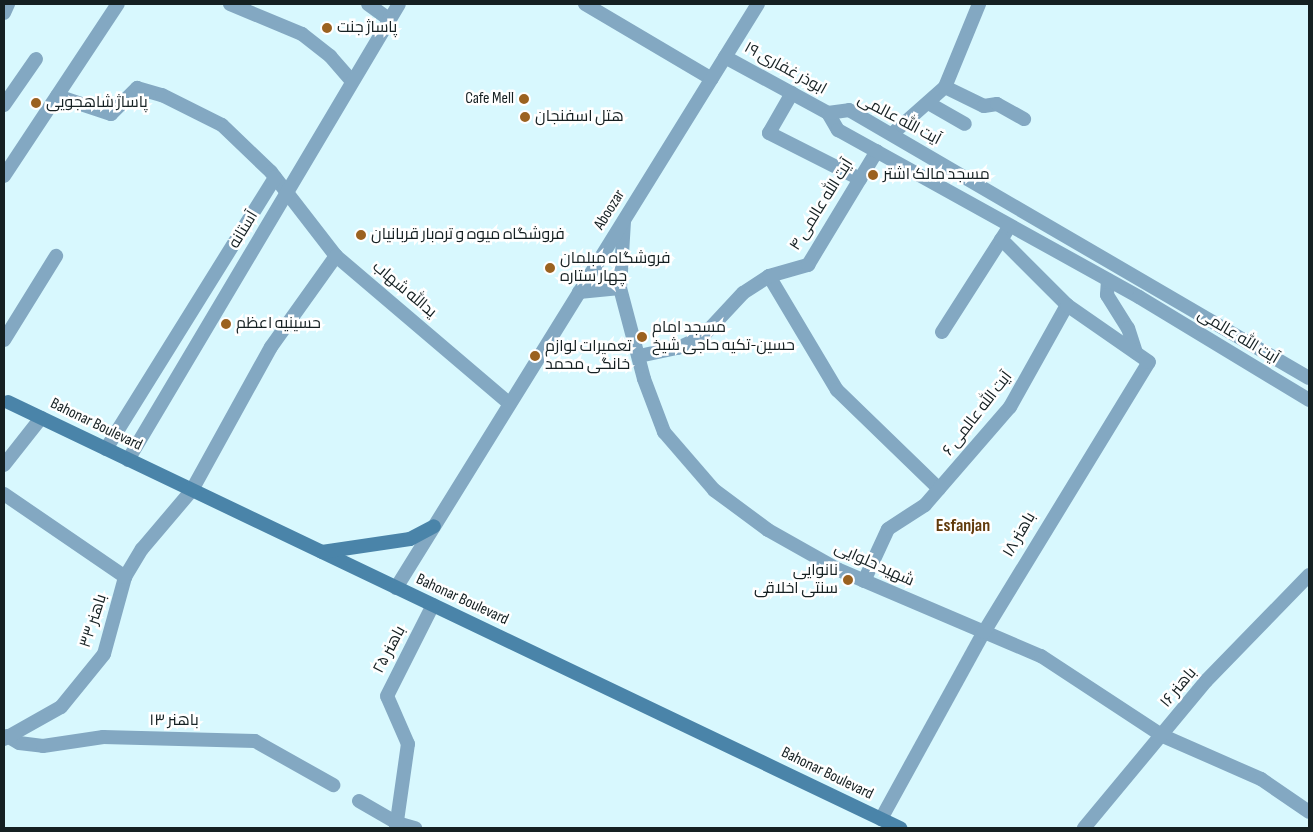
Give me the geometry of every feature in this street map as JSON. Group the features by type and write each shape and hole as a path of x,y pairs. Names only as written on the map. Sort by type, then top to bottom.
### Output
{"main road":[{"name":"Bahonar Boulevard","path":"5,399 128,460 900,828"},
{"path":"322,552 410,539 434,526"}],"street":[{"path":"4,12 8,4"},
{"path":"6,166 57,96 118,4"},
{"path":"230,4 302,34 330,56 352,81"},
{"path":"368,4 389,19"},
{"name":"آستانه","path":"128,460 399,4"},
{"path":"585,4 712,79"},
{"name":"Aboozar","path":"396,588 758,4"},
{"path":"892,134 930,104 945,87 979,4"},
{"name":"ابوذر غفاری ۱۹","path":"725,57 828,113"},
{"path":"6,96 36,59"},
{"path":"945,87 984,106 997,104 1024,119"},
{"name":"یدالله شهاب","path":"57,96 111,114 137,88 162,95 222,125 275,178 336,256 510,404"},
{"path":"792,93 769,133 860,179"},
{"path":"930,104 965,124"},
{"name":"آیت الله عالمی","path":"1309,378 1148,281 849,110 828,113 838,130 1139,297 1309,400"},
{"name":"آیت الله عالمی ۴","path":"638,356 678,348 702,336 743,293 769,276 808,265 877,151"},
{"name":"آستانه","path":"106,449 275,178"},
{"name":"شهید حلوایی","path":"624,221 620,288 638,356 664,432 714,490 768,530 864,581 1048,660 1163,736 1261,778 1309,812"},
{"path":"942,332 1010,224"},
{"path":"1001,239 1067,305"},
{"path":"4,340 56,256"},
{"name":"باهنر ۳۳","path":"5,737 61,707 90,674 104,654 125,578 192,490 271,347 336,256"},
{"path":"769,276 837,390 939,489"},
{"path":"1108,280 1107,295 1128,328 1136,352"},
{"path":"1139,297 1148,281"},
{"path":"579,292 620,288"},
{"name":"باهنر ۱۸","path":"881,819 984,632 1149,362 1067,305"},
{"name":"آیت الله عالمی ۶","path":"864,581 888,529 910,519 939,489 1010,407 1067,305"},
{"path":"4,465 41,418"},
{"path":"5,498 125,578"},
{"name":"باهنر ۱۶","path":"1084,828 1163,736 1206,681 1309,575"},
{"name":"باهنر ۲۵","path":"396,826 408,744 387,696 433,605"},
{"name":"باهنر ۱۳","path":"5,737 19,743 43,746 103,737 230,737 277,750 333,785"},
{"path":"359,801 396,826 415,828"}],"place":[{"name":"پاساژ جنت","path":"327,28"},
{"name":"Cafe Mell","path":"524,99"},
{"name":"پاساژ شاهجویی","path":"36,103"},
{"name":"هتل اسفنجان","path":"525,117"},
{"name":"مسجد مالک اشتر","path":"873,175"},
{"name":"فروشگاه میوه و تره‌بار قربانیان","path":"361,235"},
{"name":"فروشگاه مبلمان چهار ستاره","path":"550,268"},
{"name":"حسینیه اعظم","path":"226,324"},
{"name":"مسجد امام حسین-تکیه حاجی شیخ","path":"642,337"},
{"name":"تعمیرات لوازم خانگی محمد","path":"535,356"},
{"name":"نانوایی سنتی اخلاقی","path":"848,580"}],"district":[{"name":"Esfanjan","path":"963,526"}]}
